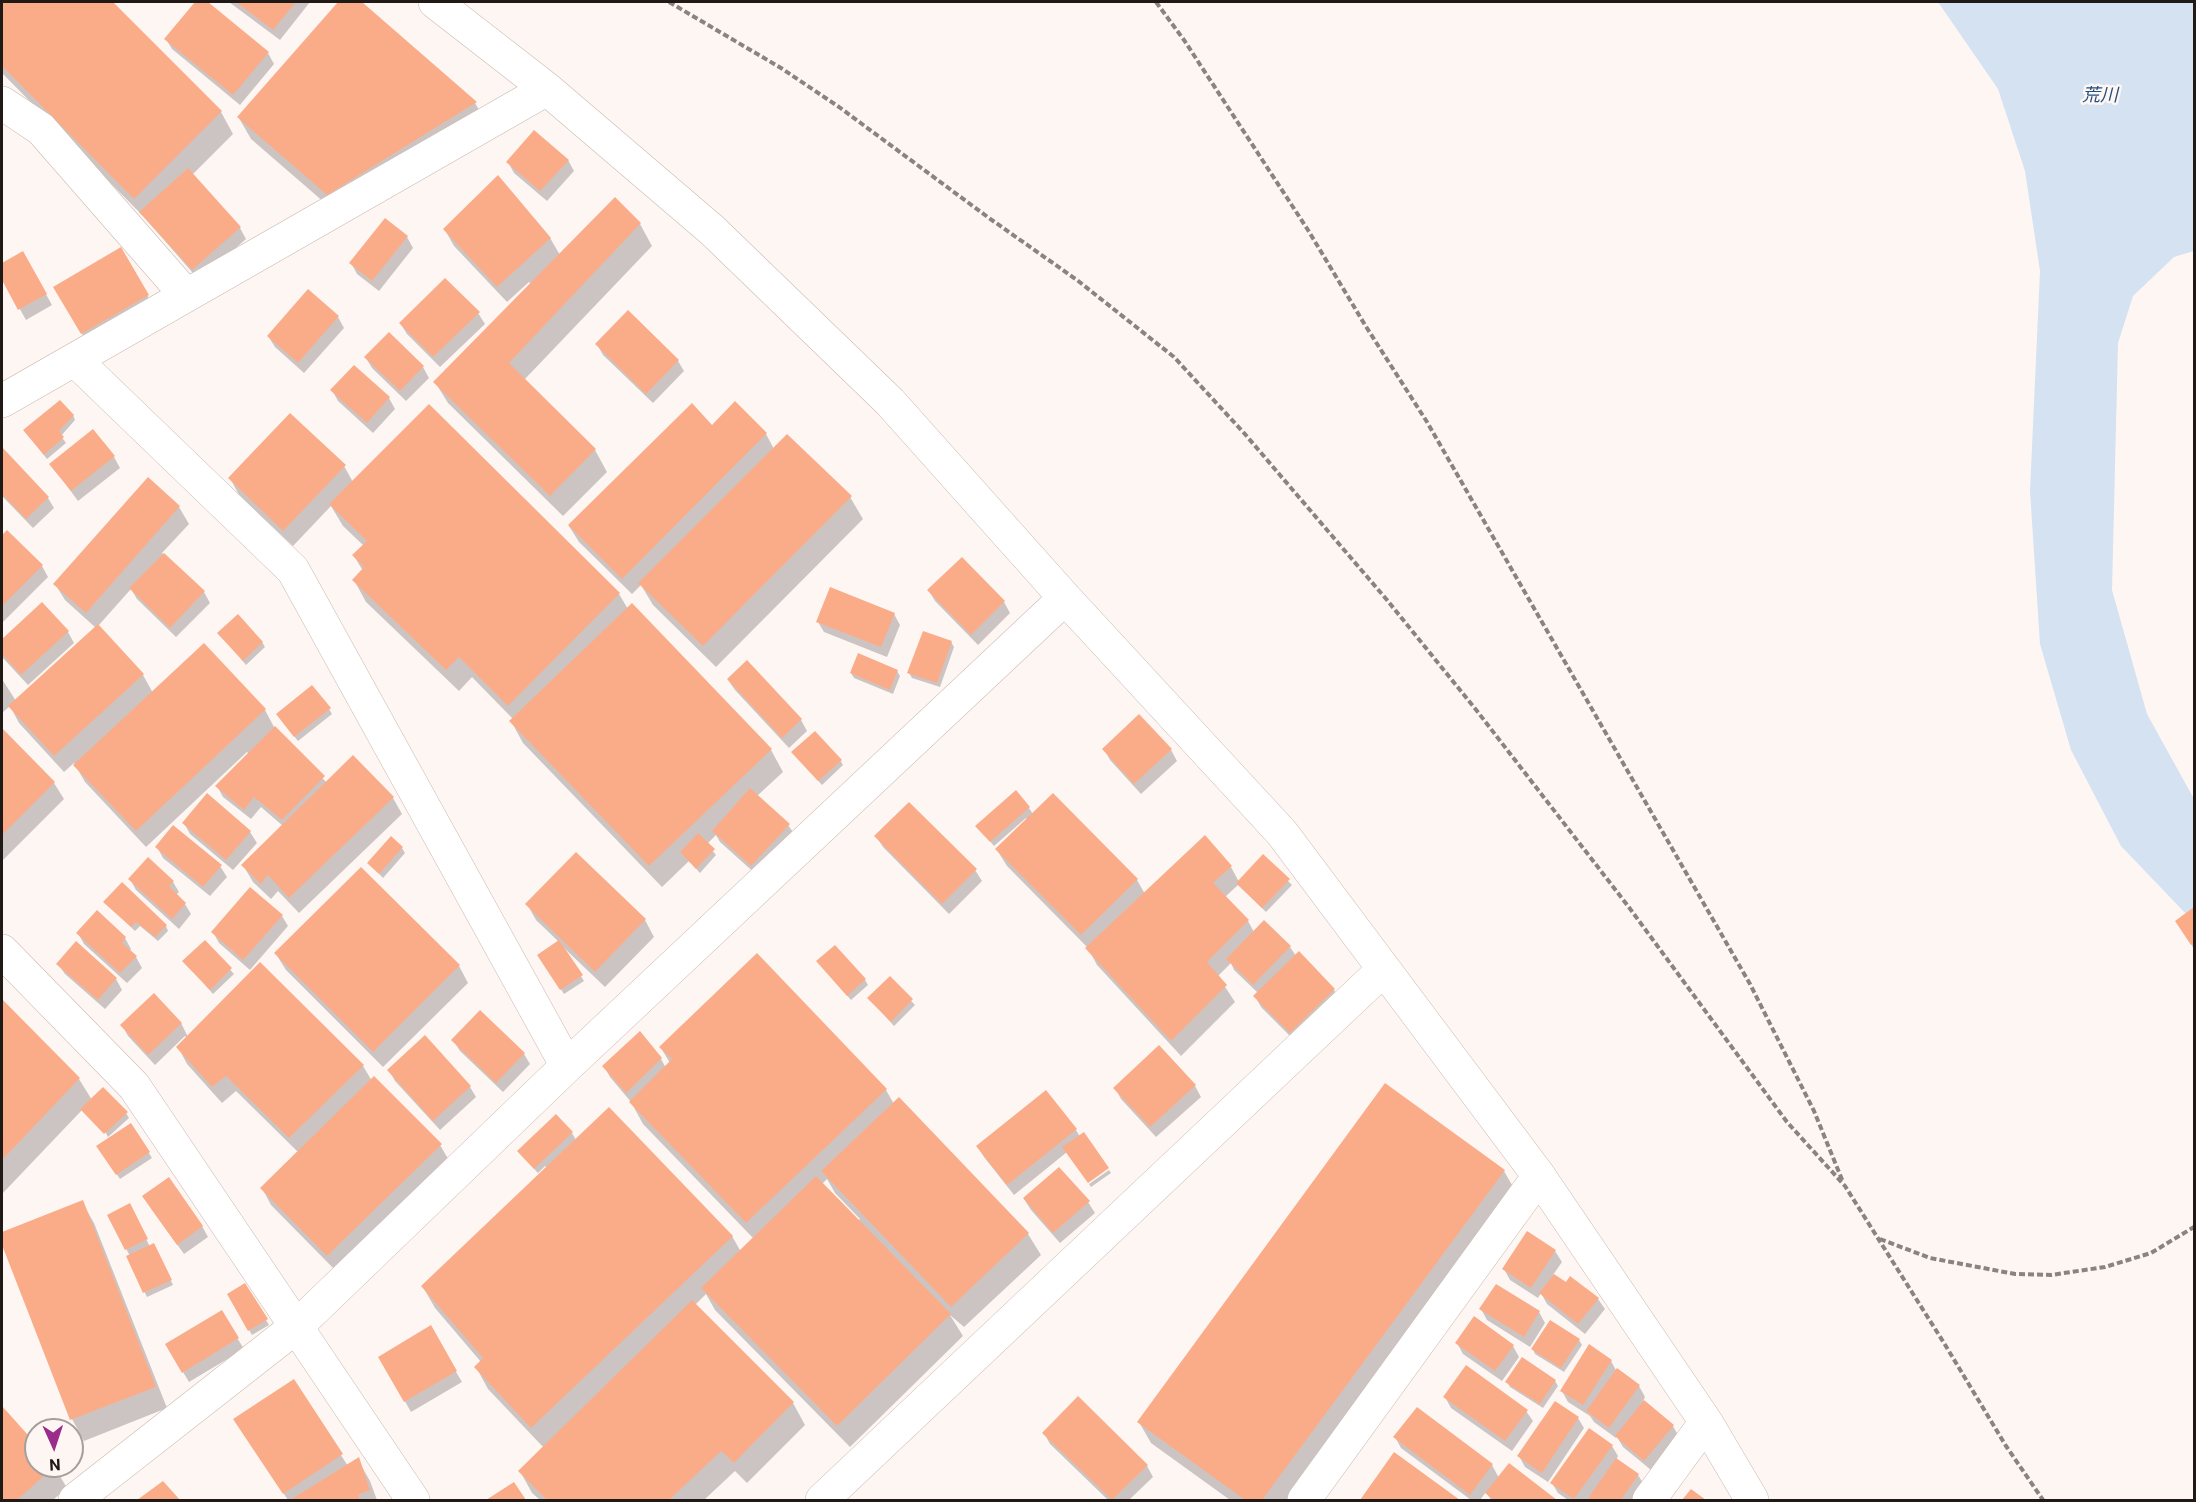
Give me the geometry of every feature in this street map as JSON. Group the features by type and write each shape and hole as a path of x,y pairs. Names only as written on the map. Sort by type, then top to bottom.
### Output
{"street":[{"path":"435,2 547,89 712,230 890,402 1065,598 1282,833 1539,1176 1706,1422 1752,1500"},
{"path":"2,401 547,89"},
{"path":"2,103 41,129 186,295"},
{"path":"75,360 293,570 567,1066"},
{"path":"75,1500 297,1326 567,1066 1065,598"},
{"path":"2,951 134,1086 413,1500"},
{"path":"822,1500 1384,969"},
{"path":"1304,1500 1539,1176"},
{"path":"1649,1500 1706,1422"}],"path":[{"path":"669,2 781,68 839,107 972,206 1077,280 1174,357 1244,433 1387,600 1477,711 1621,897 1787,1122 1845,1186 1880,1239 2006,1446 2043,1500"},
{"path":"1156,2 1184,40 1308,230 1427,422 1750,984 1814,1111 1845,1186"},
{"path":"1880,1239 1929,1258 2015,1274 2051,1275 2105,1268 2151,1253 2194,1227"}],"water":[{"name":"荒川","path":"1938,2 2194,2 2194,251 2174,257 2133,296 2118,343 2112,590 2147,714 2194,799 2194,912 2188,916 2121,846 2071,750 2040,644 2030,491 2040,271 2025,171 1998,89"}],"building":[{"path":"2,2 113,2 222,111 134,199 2,66"},
{"path":"195,2 208,2 269,52 233,95 164,39"},
{"path":"236,2 296,2 273,30"},
{"path":"338,2 362,2 477,102 327,195 237,117"},
{"path":"534,130 569,160 540,191 506,162"},
{"path":"188,168 241,227 192,270 139,212"},
{"path":"498,175 551,238 497,287 443,229"},
{"path":"615,197 641,223 509,363 596,449 550,496 433,382"},
{"path":"385,218 408,236 372,281 349,263"},
{"path":"121,247 149,295 81,334 53,287"},
{"path":"23,251 47,294 18,310 2,280 2,263"},
{"path":"445,278 480,312 433,357 399,323"},
{"path":"308,289 339,316 298,363 267,336"},
{"path":"628,310 679,360 646,394 595,344"},
{"path":"389,332 424,366 400,391 364,357"},
{"path":"354,365 390,397 367,423 330,390"},
{"path":"60,400 74,415 59,431 64,437 44,455 23,430"},
{"path":"735,401 767,433 622,579 568,525 692,403 712,425"},
{"path":"429,404 620,593 508,706 459,657 446,670 352,580 364,567 352,555 367,541 329,504"},
{"path":"290,413 346,465 283,531 228,478"},
{"path":"93,429 115,456 71,491 49,464"},
{"path":"787,434 852,496 703,646 638,583"},
{"path":"2,447 49,497 26,519 2,494"},
{"path":"148,477 180,506 86,613 53,584"},
{"path":"7,530 43,565 2,606 2,535"},
{"path":"164,553 205,591 170,628 129,588"},
{"path":"962,557 1005,601 971,635 927,590"},
{"path":"830,587 895,613 881,647 816,622"},
{"path":"42,602 69,631 21,675 2,654 2,639"},
{"path":"632,603 772,749 649,866 509,721"},
{"path":"238,614 263,642 243,661 217,633"},
{"path":"98,624 144,674 54,756 8,706"},
{"path":"923,631 952,641 937,683 907,673"},
{"path":"204,643 266,709 136,831 73,765"},
{"path":"858,653 898,670 890,690 850,673"},
{"path":"747,660 802,719 782,738 727,679"},
{"path":"312,685 331,708 294,737 276,714"},
{"path":"1139,714 1172,749 1134,784 1102,749"},
{"path":"275,726 325,776 282,820 254,797 244,810 215,786"},
{"path":"2,728 55,782 2,835"},
{"path":"815,731 842,760 818,781 791,752"},
{"path":"353,755 394,797 289,898 268,875 261,884 241,865"},
{"path":"750,788 790,824 751,866 712,831"},
{"path":"1016,790 1030,807 990,842 975,826"},
{"path":"207,793 251,831 226,860 182,823"},
{"path":"1053,793 1138,879 1081,935 995,849"},
{"path":"909,802 977,869 942,904 874,836"},
{"path":"173,825 222,865 203,887 155,847"},
{"path":"698,833 715,849 696,869 680,852"},
{"path":"1205,835 1232,866 1213,883 1249,920 1207,962 1227,985 1171,1041 1085,948"},
{"path":"391,836 403,847 379,874 367,863"},
{"path":"576,852 646,919 595,972 525,904"},
{"path":"1263,854 1290,879 1262,908 1236,883"},
{"path":"148,857 174,881 169,886 186,903 172,919 128,879"},
{"path":"361,867 460,965 373,1052 274,953"},
{"path":"122,882 167,925 155,937 136,922 131,927 103,902"},
{"path":"250,887 283,915 243,960 211,932"},
{"path":"2194,907 2194,942 2191,945 2175,921"},
{"path":"97,910 126,937 122,943 137,956 120,973 76,933"},
{"path":"1264,920 1291,946 1253,985 1226,959"},
{"path":"205,940 232,968 210,990 182,961"},
{"path":"559,940 583,975 560,990 537,955"},
{"path":"76,941 117,978 98,1000 56,964"},
{"path":"835,945 866,979 847,996 816,961"},
{"path":"1299,951 1335,989 1290,1033 1253,996"},
{"path":"757,953 887,1089 746,1223 629,1102 672,1059 659,1047"},
{"path":"260,962 364,1065 289,1138 226,1076 212,1087 176,1047"},
{"path":"890,976 913,999 891,1022 867,998"},
{"path":"154,993 182,1023 148,1055 120,1025"},
{"path":"2,999 80,1078 2,1160"},
{"path":"480,1010 525,1053 496,1083 451,1040"},
{"path":"640,1031 662,1058 626,1093 602,1066"},
{"path":"425,1035 471,1086 433,1121 387,1070"},
{"path":"1159,1045 1196,1085 1150,1127 1113,1088"},
{"path":"374,1076 442,1144 327,1256 260,1188"},
{"path":"1385,1083 1505,1170 1262,1500 1245,1500 1137,1422"},
{"path":"103,1087 128,1112 104,1134 80,1109"},
{"path":"1046,1090 1077,1129 1007,1185 976,1146"},
{"path":"899,1097 1029,1233 951,1307 821,1171"},
{"path":"609,1107 733,1236 531,1428 474,1367 483,1358 421,1286"},
{"path":"556,1114 573,1132 534,1169 517,1151"},
{"path":"131,1123 150,1152 116,1175 96,1146"},
{"path":"1084,1132 1109,1168 1088,1183 1062,1147"},
{"path":"1059,1167 1090,1201 1053,1233 1023,1198"},
{"path":"816,1176 951,1314 837,1426 701,1288"},
{"path":"169,1177 203,1226 177,1245 142,1196"},
{"path":"83,1200 156,1387 75,1418 69,1418 2,1245 2,1232"},
{"path":"130,1203 148,1239 125,1250 107,1215"},
{"path":"1527,1231 1556,1250 1531,1288 1502,1269"},
{"path":"154,1243 172,1280 143,1293 126,1256"},
{"path":"1554,1274 1566,1282 1570,1276 1599,1298 1578,1324 1539,1293"},
{"path":"245,1283 268,1319 248,1331 227,1294"},
{"path":"1496,1284 1540,1311 1524,1337 1479,1309"},
{"path":"692,1300 794,1402 734,1463 721,1451 669,1500 547,1500 518,1471"},
{"path":"222,1310 239,1338 182,1373 165,1344"},
{"path":"1474,1316 1514,1345 1495,1371 1455,1343"},
{"path":"1550,1320 1580,1339 1561,1368 1531,1349"},
{"path":"431,1325 457,1371 404,1402 378,1357"},
{"path":"1589,1344 1612,1360 1583,1405 1560,1391"},
{"path":"1522,1357 1556,1380 1540,1404 1505,1382"},
{"path":"1466,1365 1528,1410 1505,1441 1443,1397"},
{"path":"1617,1368 1640,1385 1609,1428 1586,1411"},
{"path":"294,1379 343,1454 283,1494 233,1419"},
{"path":"1078,1396 1148,1465 1112,1500 1042,1433"},
{"path":"1644,1400 1674,1425 1644,1461 1615,1436"},
{"path":"1555,1401 1579,1417 1542,1473 1517,1456"},
{"path":"2,1406 24,1431 24,1478 42,1478 17,1500 2,1500"},
{"path":"1417,1407 1493,1464 1470,1495 1393,1437"},
{"path":"1589,1428 1613,1445 1574,1499 1550,1483"},
{"path":"1394,1452 1460,1500 1360,1500"},
{"path":"359,1457 370,1490 358,1495 360,1500 290,1500"},
{"path":"1616,1458 1639,1474 1621,1500 1587,1500"},
{"path":"1509,1463 1557,1500 1494,1500 1485,1493"},
{"path":"163,1481 180,1500 137,1500"},
{"path":"514,1482 526,1500 486,1500"},
{"path":"1691,1489 1706,1500 1682,1500"}]}
